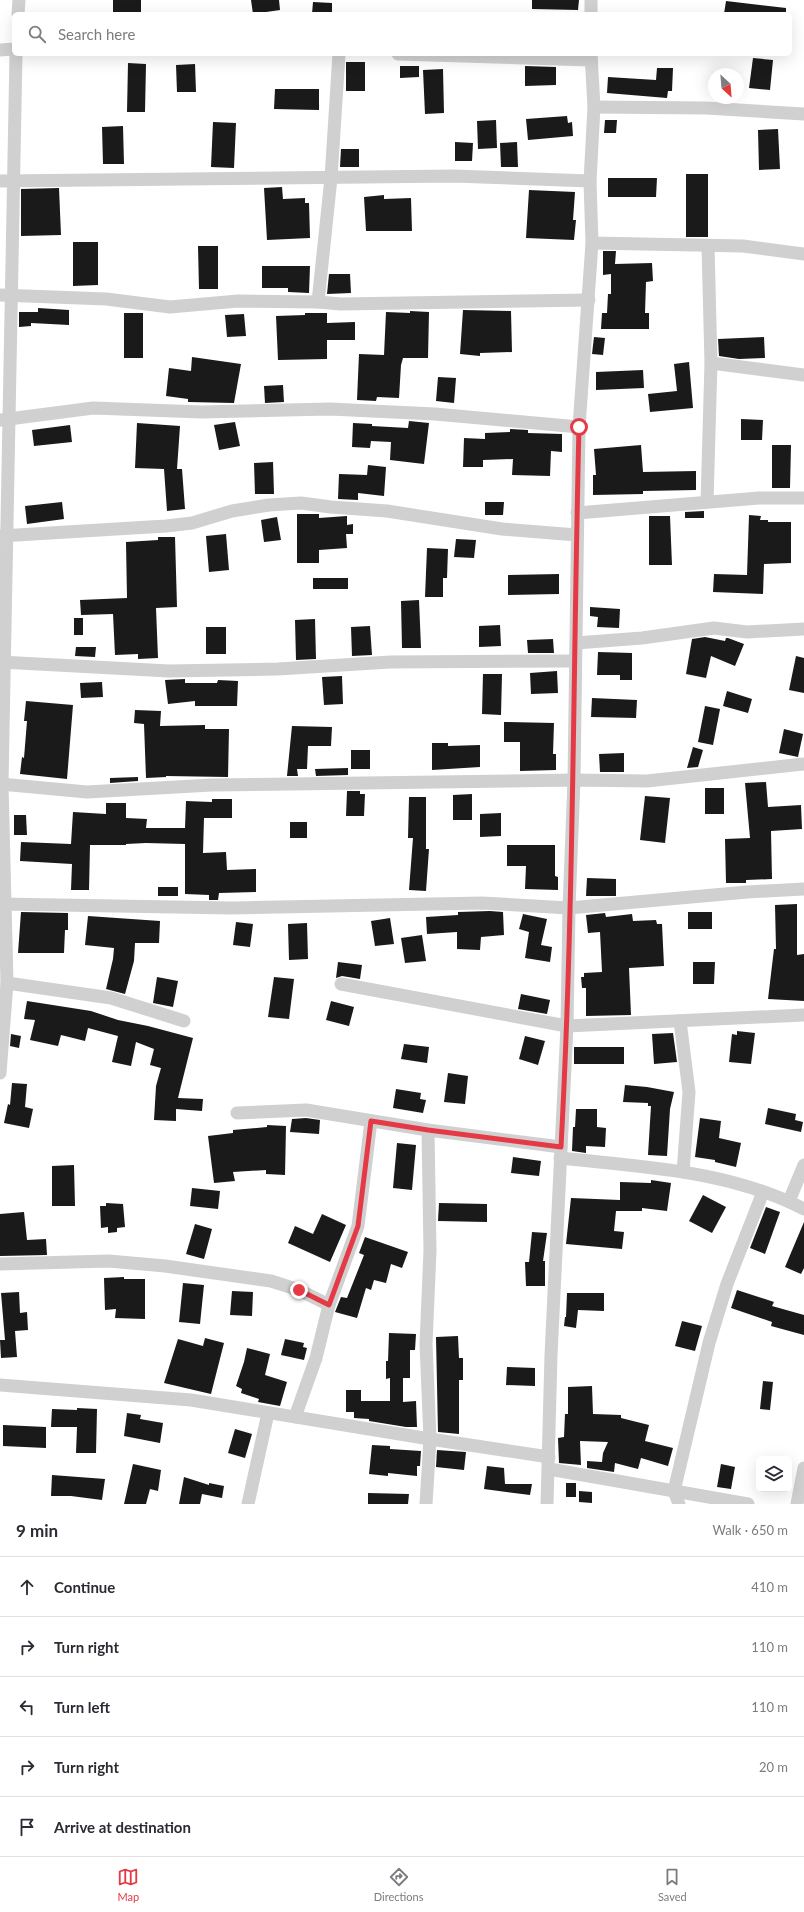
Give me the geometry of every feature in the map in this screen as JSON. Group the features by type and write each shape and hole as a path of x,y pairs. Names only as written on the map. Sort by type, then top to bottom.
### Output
{"street":[{"path":"18,12 19,0"},
{"path":"591,0 591,12"},
{"path":"0,50 12,49"},
{"path":"0,1073 1,1032 7,983 2,905 1,784 5,295 7,181 16,56"},
{"path":"318,302 331,178 339,56"},
{"path":"527,56 591,57 594,107 590,181 592,243 579,427 576,643 574,661 574,780 569,908 567,1026 551,1355 547,1504"},
{"path":"594,107 706,108 804,114"},
{"path":"7,181 454,176 590,181"},
{"path":"592,243 743,246 804,254"},
{"path":"707,502 711,363 708,246"},
{"path":"5,295 106,299 170,307 238,302 318,302 341,304 589,300"},
{"path":"711,363 804,376"},
{"path":"4,420 93,408 201,412 330,409 435,414 579,427"},
{"path":"577,513 759,498 804,498"},
{"path":"3,536 166,526 192,522 232,511 269,505 300,503 331,508 387,511 502,529 577,535"},
{"path":"576,643 642,638 714,628 747,632 804,630"},
{"path":"2,662 169,671 278,669 390,662 574,661"},
{"path":"1,784 87,792 212,785 574,780 647,781 804,764"},
{"path":"2,905 232,908 482,903 569,908 746,892 804,889"},
{"path":"7,983 111,998 184,1020"},
{"path":"341,984 567,1026 804,1015"},
{"path":"680,1021 689,1092 683,1172"},
{"path":"237,1113 306,1110 683,1172 734,1182 789,1201 804,1209"},
{"path":"295,1417 316,1358 329,1305 358,1226 371,1121"},
{"path":"426,1504 430,1440 426,1344 430,1251 428,1130"},
{"path":"789,1201 804,1165"},
{"path":"679,1504 674,1491 709,1342 727,1284 763,1192"},
{"path":"0,1264 110,1261 165,1266 271,1281 299,1290 329,1305"},
{"path":"0,1385 191,1400 430,1440 549,1463 674,1491 748,1504"},
{"path":"248,1504 268,1413"},
{"path":"797,1504 804,1468"}],"building":[{"path":"113,0 141,0 141,12 113,12"},
{"path":"251,0 279,0 280,10 253,12"},
{"path":"532,0 579,0 578,10 532,9"},
{"path":"726,1 786,8 786,12 724,12"},
{"path":"313,2 332,3 332,12 312,12"},
{"path":"753,58 773,60 770,90 749,88"},
{"path":"346,62 365,62 365,91 346,91"},
{"path":"128,63 146,64 145,112 127,112"},
{"path":"195,64 196,92 177,92 176,65"},
{"path":"400,66 419,66 419,77 400,78"},
{"path":"525,66 556,67 556,85 525,86"},
{"path":"657,68 673,68 672,91 668,91 667,98 607,93 608,77 656,80"},
{"path":"443,69 444,113 425,114 423,70"},
{"path":"275,89 319,89 319,110 274,109"},
{"path":"567,116 568,123 572,122 573,136 528,140 526,119"},
{"path":"496,120 497,148 478,149 477,121"},
{"path":"605,120 617,120 616,133 604,133"},
{"path":"213,122 236,123 234,168 211,167"},
{"path":"123,126 124,164 103,164 102,127"},
{"path":"778,129 780,169 759,170 758,130"},
{"path":"455,142 473,143 472,161 455,161"},
{"path":"517,142 518,167 501,167 500,143"},
{"path":"341,149 359,149 359,167 340,167"},
{"path":"686,174 708,174 708,237 686,237"},
{"path":"608,178 657,178 656,197 608,197"},
{"path":"282,187 283,199 305,198 305,203 309,203 310,238 267,240 264,188"},
{"path":"59,188 61,235 21,236 21,189"},
{"path":"529,190 575,192 573,220 576,220 574,240 526,238"},
{"path":"384,195 384,199 411,198 412,231 366,231 364,197"},
{"path":"73,242 98,242 98,285 73,286"},
{"path":"198,246 218,246 218,289 199,289"},
{"path":"603,251 616,251 615,264 652,263 653,281 646,282 645,313 649,313 649,329 601,329 602,313 607,313 608,294 611,294 611,274 603,275"},
{"path":"262,266 310,266 309,293 288,292 288,288 262,288"},
{"path":"329,274 350,274 351,293 327,294"},
{"path":"38,308 69,310 69,325 31,323 31,326 19,327 19,312 38,312"},
{"path":"463,310 511,311 512,352 480,353 480,356 460,354"},
{"path":"410,311 429,312 428,358 403,358 401,365 399,398 377,397 376,401 357,400 359,354 384,355 386,312 410,313"},
{"path":"124,313 143,313 143,358 124,358"},
{"path":"305,313 327,313 327,323 355,322 355,340 327,340 327,359 278,360 276,316 305,315"},
{"path":"244,314 246,336 227,337 225,315"},
{"path":"594,337 605,338 603,355 592,354"},
{"path":"764,337 765,358 739,359 719,356 718,339"},
{"path":"192,357 241,364 234,403 188,402 188,399 166,396 169,368 191,371"},
{"path":"689,362 693,408 650,412 648,394 677,391 674,364"},
{"path":"643,370 644,388 596,390 596,372"},
{"path":"438,377 456,378 454,403 436,401"},
{"path":"283,385 284,402 265,403 264,386"},
{"path":"741,419 763,420 762,440 741,440"},
{"path":"409,421 429,423 424,464 390,460 391,442 371,441 370,448 352,447 353,423 372,424 372,426 408,428"},
{"path":"235,422 240,446 219,450 214,425"},
{"path":"137,423 180,426 177,469 182,469 185,509 167,511 164,469 135,468"},
{"path":"70,425 72,442 34,446 32,430"},
{"path":"510,429 528,430 528,433 562,434 562,452 551,451 550,476 512,475 513,459 483,460 483,467 463,467 464,438 485,439 485,433 510,432"},
{"path":"641,445 643,472 696,471 696,490 643,491 643,494 593,495 593,475 596,475 594,449"},
{"path":"772,445 791,445 790,488 772,488"},
{"path":"273,462 274,494 255,494 254,463"},
{"path":"368,465 386,467 384,496 358,493 358,500 338,499 339,474 367,475"},
{"path":"62,502 64,519 27,524 25,506"},
{"path":"485,502 504,502 503,515 485,515"},
{"path":"704,511 704,518 685,518 685,512"},
{"path":"297,514 319,514 319,518 347,516 347,525 353,524 353,534 346,534 347,548 319,550 319,563 297,563"},
{"path":"749,515 761,516 760,520 768,520 768,522 791,522 791,563 764,564 763,594 713,592 714,574 747,575"},
{"path":"649,516 670,516 672,565 649,565"},
{"path":"277,517 281,540 264,542 261,520"},
{"path":"226,534 229,570 209,572 206,536"},
{"path":"158,537 175,537 177,607 156,608 158,658 138,659 138,654 115,655 113,614 81,615 80,600 127,598 126,542 158,540"},
{"path":"456,539 476,540 474,558 454,557"},
{"path":"427,548 448,549 447,578 443,578 443,597 425,597"},
{"path":"559,574 559,594 508,595 508,575"},
{"path":"313,578 348,578 348,589 313,589"},
{"path":"419,600 421,648 402,648 401,601"},
{"path":"590,607 620,609 619,628 597,627 598,617 590,616"},
{"path":"74,618 83,618 83,635 74,635"},
{"path":"315,619 316,659 296,660 295,620"},
{"path":"500,625 501,646 479,647 479,626"},
{"path":"370,626 372,655 352,656 351,627"},
{"path":"206,627 226,627 226,654 206,654"},
{"path":"705,637 725,641 726,638 728,638 744,644 735,666 711,656 706,678 686,674 692,639"},
{"path":"553,639 554,653 528,653 527,640"},
{"path":"76,647 96,647 95,657 75,656"},
{"path":"598,652 632,653 632,680 620,680 620,675 597,675"},
{"path":"796,656 804,658 804,693 789,690"},
{"path":"557,671 558,693 531,694 530,673"},
{"path":"483,674 502,674 501,715 482,714"},
{"path":"342,676 343,704 324,705 322,677"},
{"path":"185,679 185,683 217,683 218,680 238,681 237,706 195,706 195,701 168,704 165,680"},
{"path":"102,682 103,697 81,698 80,683"},
{"path":"727,691 752,699 748,713 723,706"},
{"path":"592,698 637,700 636,718 591,717"},
{"path":"26,701 73,705 67,779 20,774 22,757 24,758 27,721 24,721"},
{"path":"705,706 720,709 713,745 698,742"},
{"path":"135,710 161,711 160,726 205,725 205,729 229,729 228,777 166,776 146,778 144,724 134,723"},
{"path":"504,722 554,723 553,754 556,754 556,770 520,771 520,742 504,742"},
{"path":"292,726 332,727 331,746 308,746 307,769 297,769 298,776 287,776"},
{"path":"784,729 803,734 798,757 779,753"},
{"path":"432,743 448,743 448,746 480,745 480,767 432,770"},
{"path":"693,747 703,750 698,767 687,768"},
{"path":"351,750 370,750 370,769 351,769"},
{"path":"624,753 624,772 600,772 599,754"},
{"path":"348,768 348,775 316,776 315,769"},
{"path":"138,777 138,781 110,783 110,778"},
{"path":"766,782 768,807 801,805 802,829 771,831 772,879 746,880 746,883 726,883 725,839 750,838 745,783"},
{"path":"705,788 724,788 724,814 705,814"},
{"path":"347,791 360,791 360,794 365,794 364,816 346,816"},
{"path":"472,794 472,820 453,820 453,795"},
{"path":"645,796 670,798 665,843 640,840"},
{"path":"409,797 426,797 426,849 429,849 426,891 409,890 413,838 408,838"},
{"path":"212,799 232,799 232,818 204,818 203,853 226,852 227,870 256,869 256,892 219,893 218,900 209,900 209,895 185,894 185,844 146,843 126,845 90,845 89,890 71,890 72,864 20,861 21,842 71,844 73,812 106,814 106,803 126,803 126,818 147,819 146,828 185,828 186,801 212,802"},
{"path":"501,813 501,836 480,837 480,814"},
{"path":"14,815 26,815 27,835 14,835"},
{"path":"290,822 307,822 307,838 290,838"},
{"path":"507,845 555,845 555,876 558,877 558,890 525,889 526,866 507,866"},
{"path":"587,878 616,879 616,896 586,896"},
{"path":"158,887 178,887 178,896 158,896"},
{"path":"797,904 797,955 804,954 804,1001 768,999 774,949 776,949 775,905"},
{"path":"21,912 68,913 68,930 65,930 64,953 18,953"},
{"path":"458,912 503,912 504,935 481,937 480,950 457,949 457,932 427,934 426,917 458,915"},
{"path":"688,912 712,912 712,929 688,929"},
{"path":"605,913 606,917 632,914 633,921 656,920 657,924 662,924 664,966 629,968 631,1015 586,1016 586,988 582,988 581,977 584,977 584,973 602,972 600,932 588,933 586,915"},
{"path":"523,914 547,919 541,945 552,947 550,962 525,958 529,932 519,929"},
{"path":"88,916 160,921 159,943 135,943 134,961 125,994 106,989 114,948 85,945"},
{"path":"390,918 394,944 375,946 371,921"},
{"path":"236,922 253,924 250,947 233,945"},
{"path":"307,923 308,959 289,960 288,924"},
{"path":"422,935 426,961 405,963 401,938"},
{"path":"338,962 362,965 360,979 342,976 336,978"},
{"path":"693,962 715,962 714,984 693,984"},
{"path":"157,977 178,981 173,1007 153,1003"},
{"path":"274,977 294,979 289,1019 268,1017"},
{"path":"521,994 550,1000 547,1014 518,1009"},
{"path":"27,1001 91,1011 118,1020 193,1038 178,1098 203,1099 202,1111 176,1109 176,1121 154,1120 156,1086 161,1068 150,1065 154,1049 136,1042 131,1066 112,1062 118,1036 88,1028 85,1041 61,1035 58,1046 30,1040 35,1020 24,1019"},
{"path":"331,1001 354,1007 349,1026 326,1020"},
{"path":"737,1031 755,1033 751,1064 729,1062 732,1034 737,1035"},
{"path":"673,1033 677,1062 654,1064 652,1034"},
{"path":"11,1034 21,1036 19,1048 10,1046"},
{"path":"525,1036 545,1041 538,1065 519,1059"},
{"path":"404,1044 429,1047 427,1063 401,1059"},
{"path":"574,1047 624,1047 624,1064 574,1064"},
{"path":"448,1073 468,1076 465,1104 444,1102"},
{"path":"12,1083 27,1084 25,1107 33,1109 29,1128 4,1123 8,1104 10,1105"},
{"path":"625,1085 674,1092 670,1109 667,1156 648,1155 651,1106 648,1106 648,1103 623,1102"},
{"path":"396,1089 421,1093 420,1099 426,1100 423,1113 393,1108"},
{"path":"768,1108 796,1114 795,1120 803,1122 801,1132 765,1124"},
{"path":"576,1109 597,1109 597,1127 606,1128 605,1147 586,1146 586,1153 572,1151 573,1127 575,1127"},
{"path":"306,1118 320,1120 319,1134 290,1132 292,1119"},
{"path":"700,1118 721,1121 719,1138 741,1143 736,1167 715,1162 715,1160 695,1157"},
{"path":"267,1125 286,1126 285,1175 266,1174 266,1170 233,1172 235,1181 214,1183 208,1136 233,1133 233,1130 267,1127"},
{"path":"397,1143 416,1145 412,1190 393,1188"},
{"path":"513,1157 541,1161 539,1176 511,1173"},
{"path":"74,1165 75,1206 52,1206 52,1166"},
{"path":"651,1180 671,1183 667,1211 642,1208 642,1211 616,1211 614,1231 624,1232 622,1249 566,1244 571,1198 620,1200 620,1182 651,1183"},
{"path":"192,1188 220,1191 218,1209 190,1206"},
{"path":"703,1195 726,1207 712,1233 689,1221"},
{"path":"106,1203 123,1204 125,1227 117,1228 117,1232 108,1233 108,1227 101,1228 100,1206 106,1206"},
{"path":"439,1203 487,1204 487,1222 438,1221"},
{"path":"766,1207 780,1212 765,1254 750,1248"},
{"path":"24,1212 27,1240 46,1239 47,1255 0,1256 0,1214"},
{"path":"322,1214 346,1225 330,1262 288,1243 295,1226 313,1234"},
{"path":"804,1222 804,1268 801,1274 785,1267"},
{"path":"195,1224 212,1229 204,1259 186,1254"},
{"path":"532,1232 547,1233 543,1261 545,1261 545,1286 526,1286 525,1262 529,1262"},
{"path":"365,1237 408,1252 402,1268 391,1264 386,1283 374,1280 371,1290 366,1288 357,1318 335,1312 341,1297 347,1298 364,1255 359,1253"},
{"path":"124,1277 124,1279 145,1279 145,1319 115,1318 116,1309 105,1310 104,1278"},
{"path":"183,1283 204,1285 200,1324 179,1322"},
{"path":"737,1290 774,1302 772,1306 804,1315 804,1335 771,1326 772,1322 731,1308"},
{"path":"232,1291 253,1292 252,1316 230,1315"},
{"path":"19,1292 20,1313 27,1312 28,1330 15,1331 17,1357 1,1358 0,1340 5,1340 1,1293"},
{"path":"567,1293 604,1293 604,1311 578,1310 576,1328 564,1326"},
{"path":"682,1321 702,1326 695,1351 675,1346"},
{"path":"389,1333 416,1334 415,1350 410,1350 410,1378 403,1378 403,1402 416,1401 417,1427 406,1427 369,1421 369,1419 354,1418 354,1412 346,1412 346,1390 361,1390 361,1401 390,1401 390,1378 386,1379"},
{"path":"458,1336 459,1358 463,1358 463,1380 459,1380 459,1434 438,1432 436,1337"},
{"path":"205,1338 224,1343 211,1394 164,1383 178,1339 203,1346"},
{"path":"285,1339 304,1343 303,1347 307,1348 304,1360 281,1355"},
{"path":"247,1348 270,1354 265,1375 287,1382 280,1406 258,1402 259,1399 241,1393 242,1389 236,1386"},
{"path":"507,1367 535,1368 535,1386 506,1385"},
{"path":"763,1381 773,1382 770,1410 760,1409"},
{"path":"592,1386 593,1414 621,1415 621,1418 649,1425 645,1441 673,1448 668,1466 641,1458 638,1469 615,1463 614,1472 587,1468 587,1461 602,1462 603,1453 608,1442 580,1441 581,1465 559,1463 558,1438 564,1437 565,1414 568,1414 568,1387"},
{"path":"77,1408 97,1409 96,1453 76,1453 77,1427 51,1427 52,1409 77,1410"},
{"path":"127,1413 141,1415 140,1419 163,1423 160,1443 124,1436"},
{"path":"3,1425 46,1427 46,1448 3,1446"},
{"path":"235,1429 252,1434 245,1458 228,1453"},
{"path":"372,1445 390,1446 390,1449 421,1451 420,1466 417,1466 417,1476 388,1473 388,1476 369,1474"},
{"path":"437,1450 466,1452 464,1470 436,1467"},
{"path":"133,1464 161,1470 158,1491 150,1489 146,1504 124,1504"},
{"path":"721,1464 735,1467 731,1489 717,1487"},
{"path":"487,1466 504,1468 505,1484 532,1484 530,1495 484,1489"},
{"path":"52,1475 105,1479 102,1500 71,1496 51,1496"},
{"path":"184,1477 209,1485 209,1483 224,1486 222,1498 202,1494 200,1504 179,1504"},
{"path":"566,1483 576,1483 576,1497 566,1497"},
{"path":"579,1491 592,1492 592,1503 579,1502"},
{"path":"368,1493 409,1494 408,1504 368,1504"}],"route":[{"path":"299,1290 329,1305 358,1226 371,1121 561,1147 567,1026 569,908 574,780 574,661 576,643 579,427"}]}
